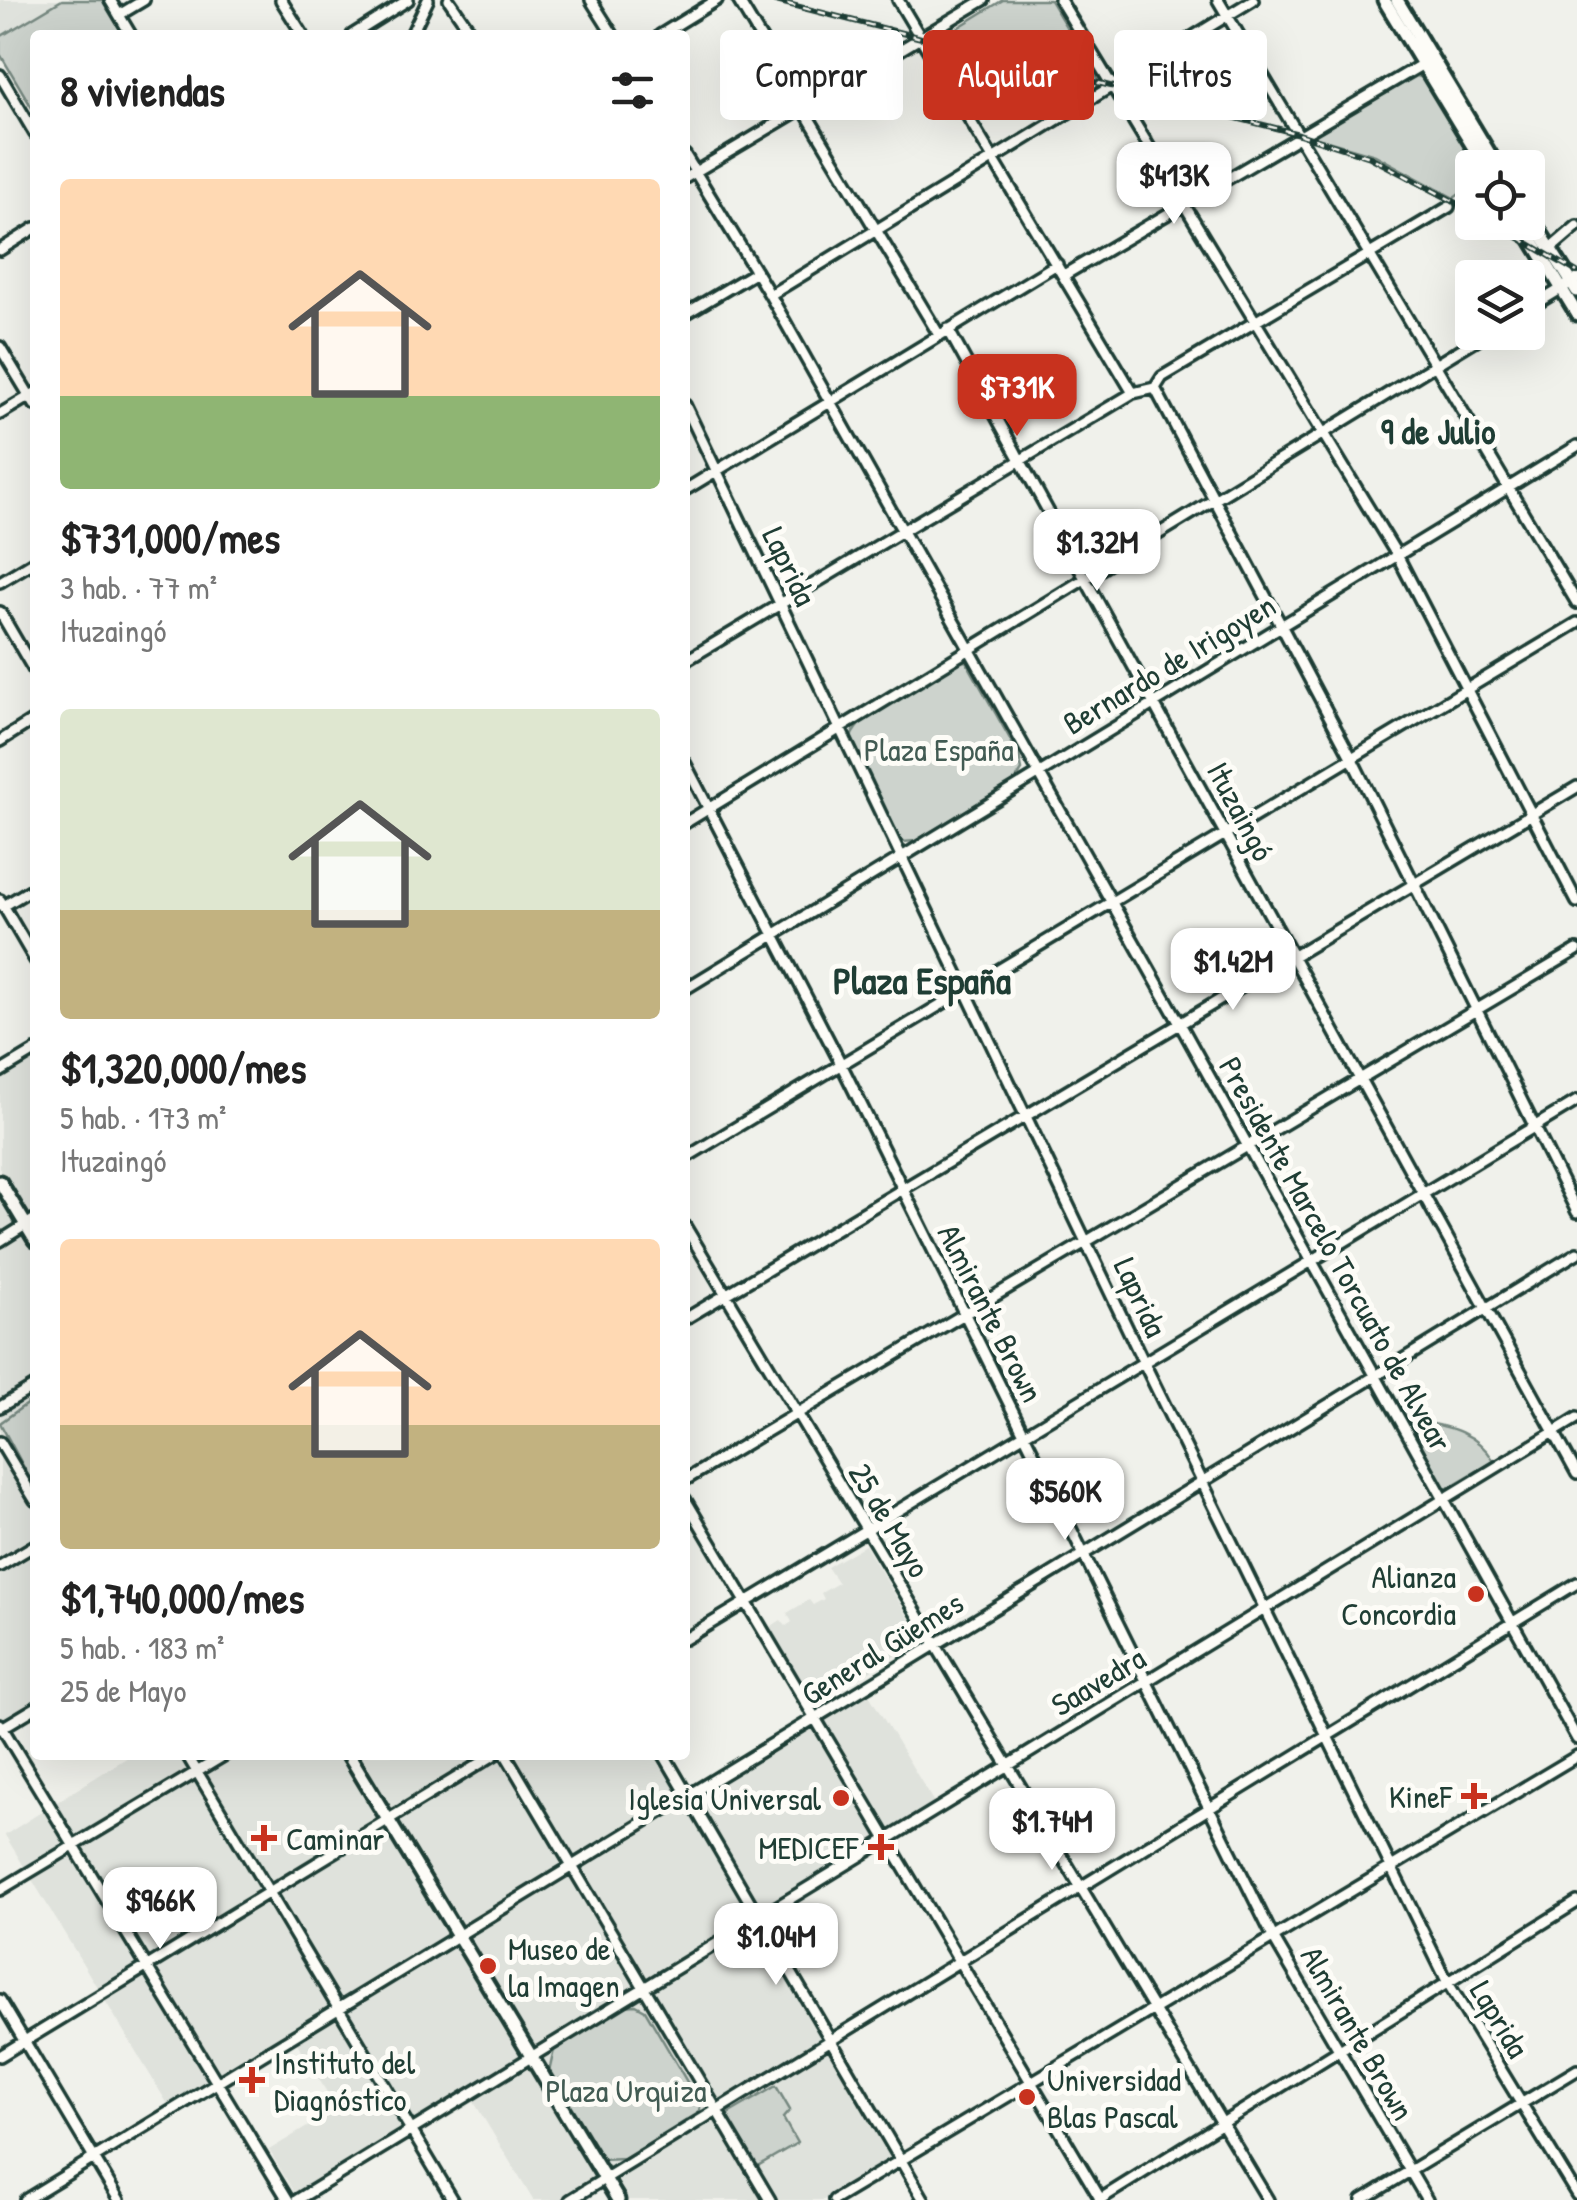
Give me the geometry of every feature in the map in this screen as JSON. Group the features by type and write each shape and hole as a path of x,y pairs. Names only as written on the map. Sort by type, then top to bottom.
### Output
{"street":[{"path":"110,0 128,30"},
{"path":"120,16 144,0"},
{"path":"281,0 300,30"},
{"path":"360,30 408,0"},
{"path":"413,30 428,0"},
{"path":"449,0 470,30"},
{"path":"591,0 610,30"},
{"path":"668,30 718,0"},
{"name":"Ituzaingó","path":"738,0 756,30"},
{"path":"898,0 1134,392"},
{"path":"903,49 984,0"},
{"path":"770,295 1114,87 1060,0"},
{"path":"1218,0 1577,603"},
{"path":"1205,30 1253,0"},
{"path":"1384,0 1486,150"},
{"path":"1397,0 1476,150"},
{"path":"1064,275 1427,62"},
{"path":"2,82 30,126"},
{"path":"690,176 786,120"},
{"name":"Ituzaingó","path":"809,120 1020,460 1577,1474"},
{"path":"1133,120 1397,555 1577,902"},
{"name":"Presidente Marcelo Torcuato de Alvear","path":"690,163 770,295 1179,1022 1309,1263 1577,1740"},
{"path":"690,658 1134,392 1155,388 1162,378 1449,207"},
{"path":"1546,252 1577,226"},
{"path":"0,250 30,231"},
{"path":"1536,240 1572,285 1577,314"},
{"path":"1541,240 1546,252"},
{"path":"690,487 1058,264"},
{"path":"690,311 756,272"},
{"path":"1545,300 1572,285"},
{"path":"0,347 30,393"},
{"path":"690,820 1461,350"},
{"path":"1155,388 1351,757 1577,1212"},
{"path":"0,414 30,399"},
{"name":"Laprida","path":"690,415 1263,1609 1448,1983 1577,2195"},
{"name":"Bernardo de Irigoyen","path":"690,986 1577,446"},
{"path":"0,582 30,564"},
{"path":"0,612 30,663"},
{"path":"690,1155 1577,623"},
{"path":"0,740 30,722"},
{"name":"Almirante Brown","path":"690,773 840,1062 1273,1937 1427,2200"},
{"path":"690,1316 1577,787"},
{"path":"30,890 1,905 30,952"},
{"path":"690,1477 1577,950"},
{"path":"0,1072 30,1054"},
{"path":"690,1636 1577,1102"},
{"path":"0,1182 30,1222 0,1240"},
{"name":"25 de Mayo","path":"690,1234 1268,2200"},
{"name":"General Güemes","path":"25,2200 1577,1253"},
{"path":"0,1407 30,1389"},
{"name":"Saavedra","path":"297,2200 1577,1418"},
{"path":"0,1442 30,1492"},
{"path":"690,1506 1100,2200 1577,1902"},
{"path":"0,1566 30,1548"},
{"path":"570,2200 1577,1584"},
{"path":"30,1711 1,1727 288,2200"},
{"path":"834,2200 1577,1756"},
{"path":"190,1760 454,2200"},
{"path":"0,1890 217,1760"},
{"path":"351,1760 618,2200"},
{"path":"0,2056 486,1760"},
{"path":"509,1760 770,2200"},
{"path":"667,1760 924,2200"},
{"path":"0,2000 119,2200"},
{"path":"1362,2200 1577,2070"}],"shaded area":[{"path":"0,0 62,0 0,37"},
{"path":"30,1061 30,1717 0,1735 0,1079"},
{"path":"865,1545 922,1640 815,1703 770,1627 781,1620 786,1626 792,1622 787,1613 809,1600 813,1605 824,1599 821,1593 838,1583 827,1567"},
{"path":"868,1693 939,1811 755,1924 896,2157 824,2200 627,2200 608,2169 562,2200 533,2200 474,2102 351,2176 343,2165 295,2194 269,2150 337,2109 297,2043 175,2116 5,1835 123,1760 674,1760 697,1797"}],"green space":[{"path":"62,0 103,0 120,30 30,30 30,105 0,54 0,37"},
{"path":"1003,0 1050,0 1068,30 954,30"},
{"path":"1417,76 1424,78 1468,150 1455,150 1454,198 1375,155 1310,136"},
{"name":"Plaza España","path":"966,661 1019,755 1022,770 1015,781 915,841 903,842 894,834 850,741 855,730 878,707 954,662"},
{"path":"30,1402 30,1479 0,1423"},
{"path":"1409,1419 1468,1435 1494,1461 1444,1490"},
{"name":"Plaza Urquiza","path":"636,2005 645,2010 700,2104 700,2112 624,2159 601,2160 549,2072 554,2050 624,2006"},
{"path":"776,2086 790,2110 783,2118 797,2143 754,2168 728,2123 728,2114"}],"railway":[{"path":"772,0 1299,134 1370,157 1455,202"},
{"path":"1523,240 1577,272"}],"place":[{"name":"Alianza Concordia","path":"1476,1594"},
{"name":"KineF","path":"1474,1796"},
{"name":"Iglesia Universal","path":"841,1798"},
{"name":"Caminar","path":"264,1838"},
{"name":"MEDICEF","path":"881,1847"},
{"name":"Museo de la Imagen","path":"488,1966"},
{"name":"Instituto del Diagnóstico","path":"252,2080"},
{"name":"Universidad Blas Pascal","path":"1027,2097"}],"district":[{"name":"9 de Julio","path":"1438,431"},
{"name":"Plaza España","path":"922,980"}]}
